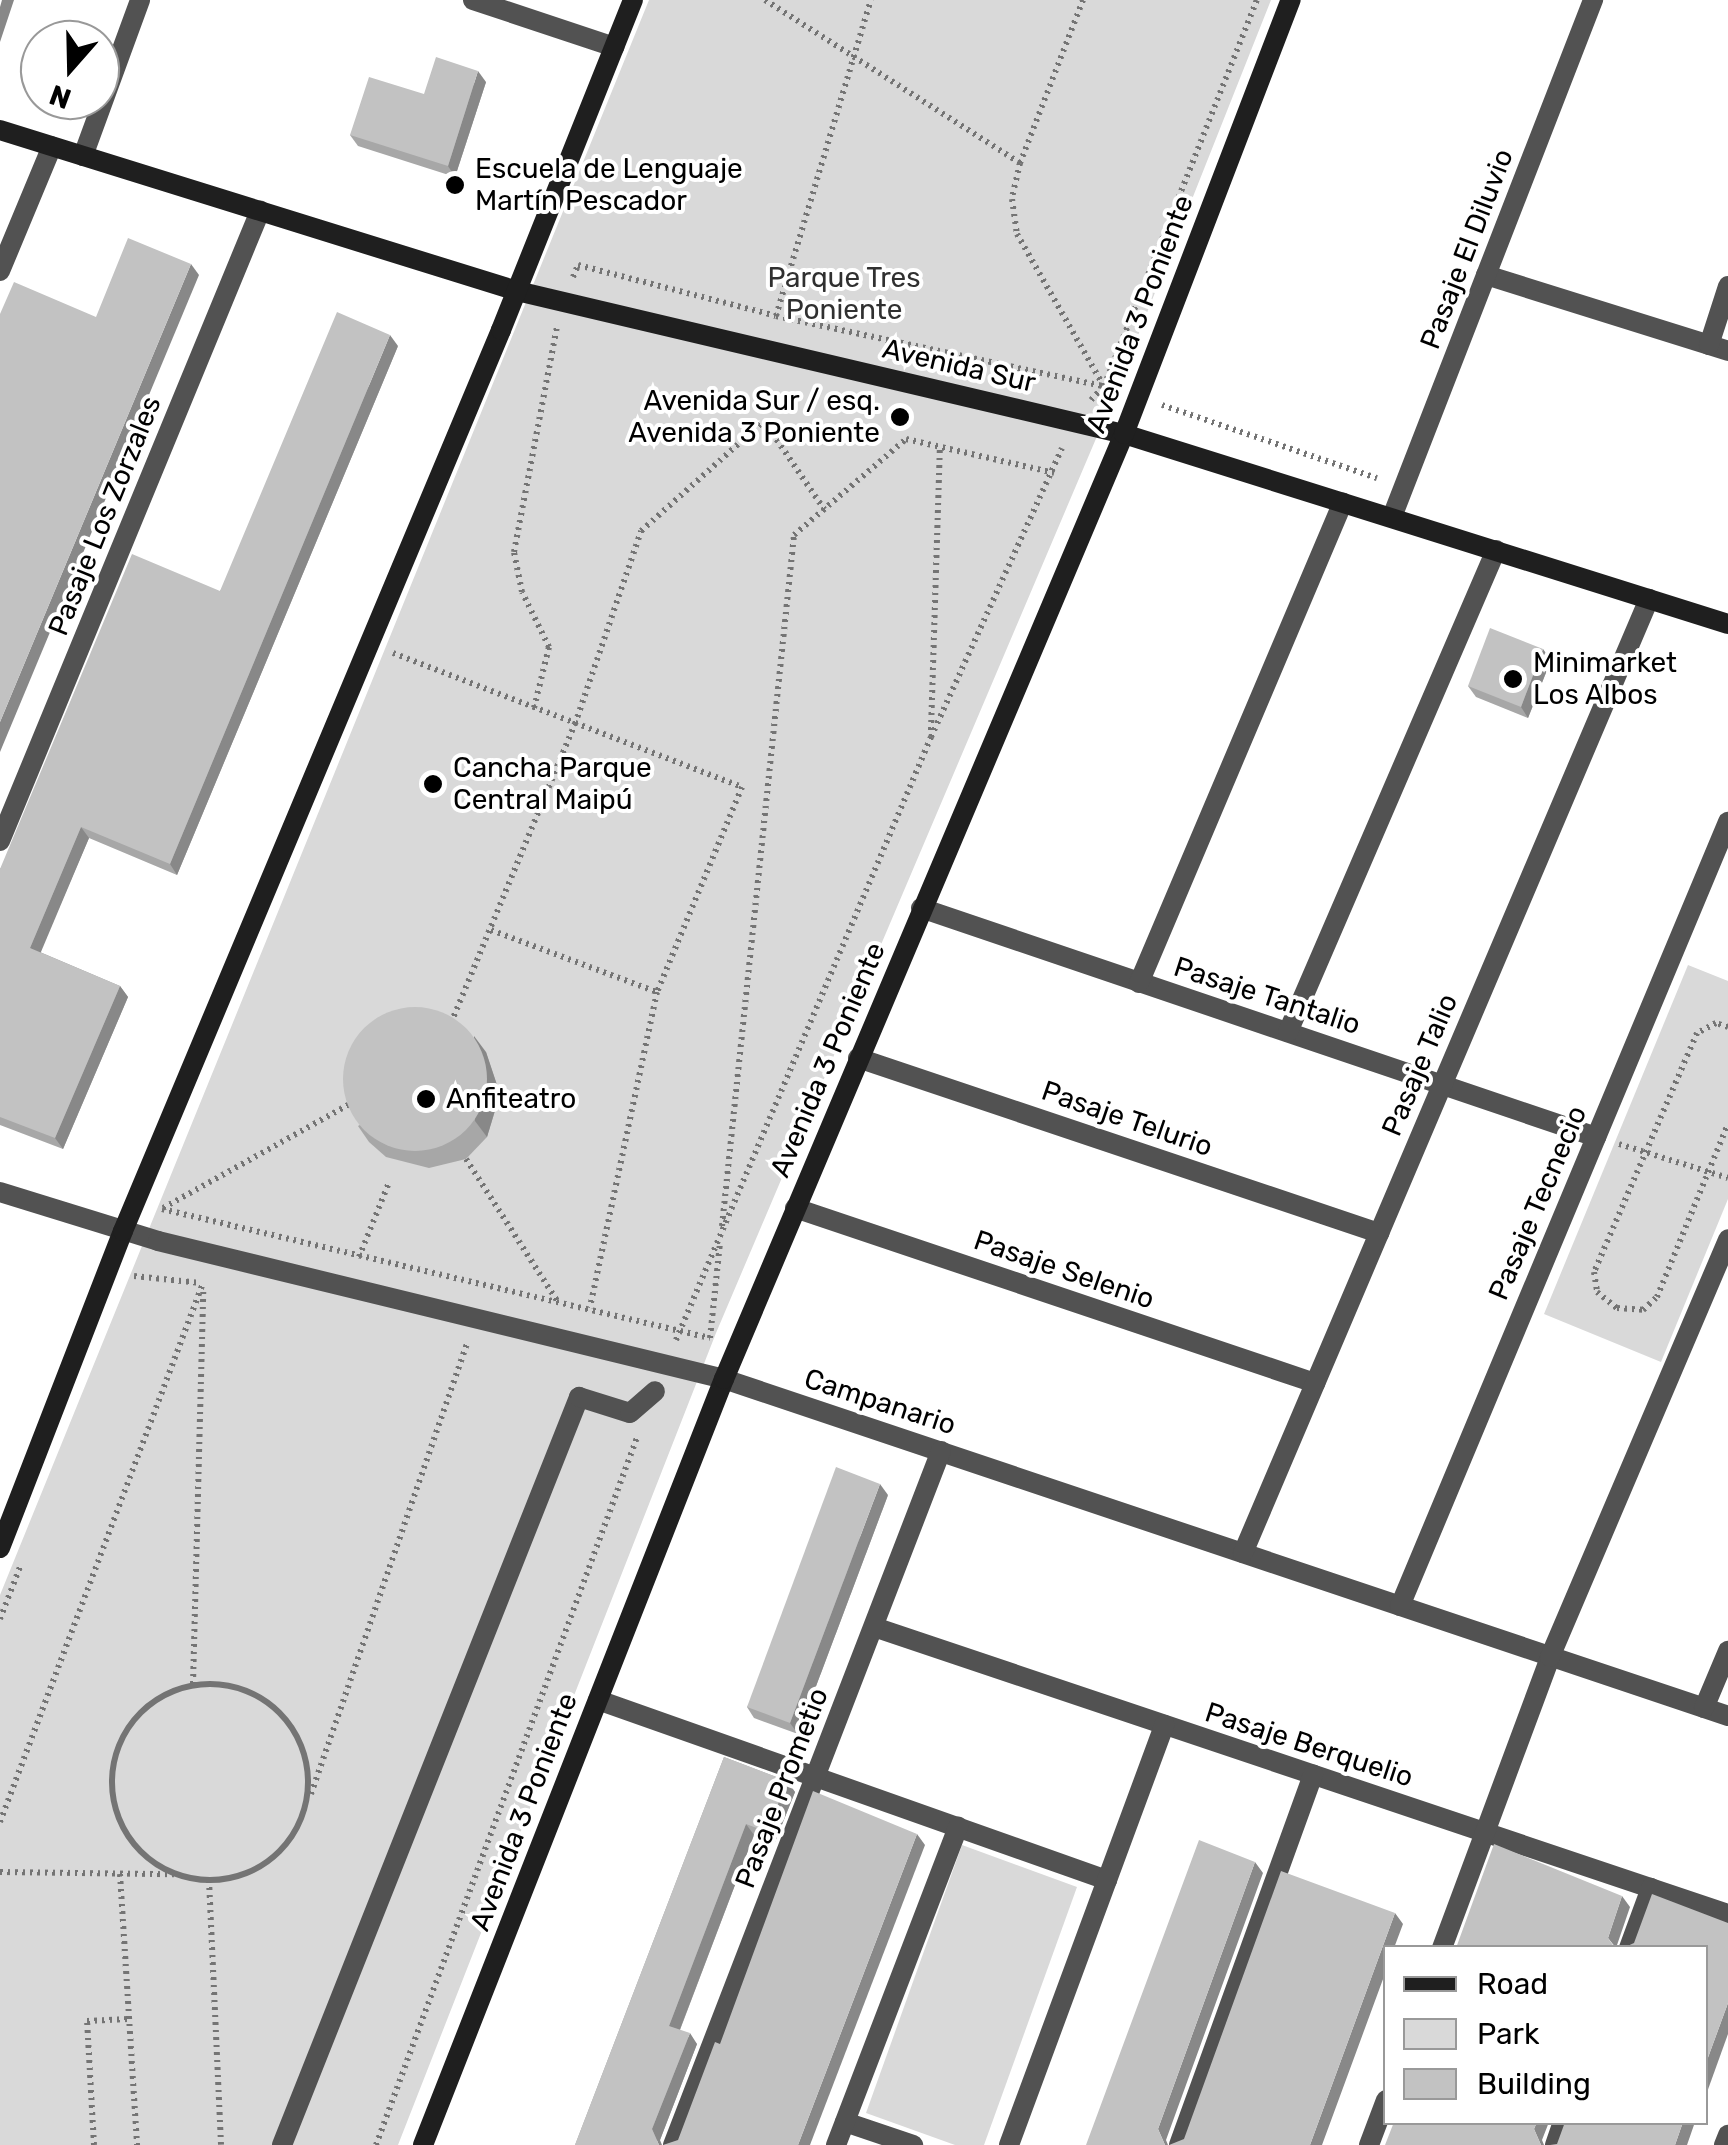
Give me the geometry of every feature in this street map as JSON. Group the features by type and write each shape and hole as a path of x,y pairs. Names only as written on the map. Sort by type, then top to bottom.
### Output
{"street":[{"path":"84,156 140,0"},
{"path":"473,0 614,47"},
{"path":"0,1548 122,1231 517,291 632,0"},
{"name":"Avenida 3 Poniente","path":"423,2145 724,1379 1124,434 1292,0"},
{"name":"Pasaje El Diluvio","path":"1392,517 1593,0"},
{"name":"Avenida Sur","path":"0,130 517,291 1124,434 1728,624"},
{"path":"0,271 52,146"},
{"name":"Pasaje Los Zorzales","path":"0,841 260,211"},
{"path":"1486,276 1718,348 1728,286"},
{"path":"1139,982 1343,502"},
{"path":"1288,1032 1496,550"},
{"name":"Pasaje Talio","path":"1243,1553 1648,599"},
{"name":"Pasaje Tecnecio","path":"1400,1606 1728,822"},
{"name":"Pasaje Tantalio","path":"921,908 1596,1137"},
{"name":"Pasaje Telurio","path":"858,1058 1379,1233"},
{"name":"Campanario","path":"0,1192 122,1231 724,1379 1728,1716"},
{"name":"Pasaje Selenio","path":"796,1208 1315,1383"},
{"path":"1443,1945 1550,1656 1728,1239"},
{"path":"282,2145 579,1397 630,1413 654,1392"},
{"name":"Pasaje Prometio","path":"674,2145 942,1452"},
{"name":"Pasaje Berquelio","path":"874,1627 1728,1914"},
{"path":"1704,1708 1728,1651"},
{"path":"598,1700 1107,1880"},
{"path":"1008,2145 1164,1725"},
{"path":"1179,2145 1313,1775"},
{"path":"836,2145 958,1827"},
{"path":"1629,1945 1651,1888"},
{"path":"1369,2145 1383,2108"},
{"path":"845,2122 913,2145"},
{"path":"1724,2145 1728,2135"}],"path":[{"path":"765,0 1020,162"},
{"path":"776,316 871,0"},
{"path":"1083,0 1020,162 1012,198 1018,234 1104,386"},
{"path":"667,1362 931,737 1054,473 1072,420 1104,386 1257,0"},
{"path":"578,264 776,316 1104,386 1404,487"},
{"path":"534,708 549,647 522,592 514,552 551,346"},
{"path":"450,1026 575,724 641,531 764,421 824,508"},
{"path":"162,1209 710,1338 794,535 906,439 1054,473"},
{"path":"931,737 940,446"},
{"path":"368,646 742,788 657,992 590,1308"},
{"path":"491,930 657,992"},
{"path":"1728,1027 1716,1023 1697,1033 1594,1272 1597,1292 1616,1308 1643,1310 1657,1296 1728,1124"},
{"path":"122,1231 352,1103"},
{"path":"1596,1137 1728,1178"},
{"path":"466,1158 557,1302"},
{"path":"350,1287 388,1185"},
{"path":"127,1294 134,1276 220,1287"},
{"path":"193,1684 203,1284"},
{"path":"0,1822 203,1284"},
{"path":"449,1339 486,1348"},
{"path":"0,1872 176,1874 209,1880 242,1875 272,1859 294,1835 467,1344"},
{"path":"376,2145 654,1392"},
{"path":"0,1619 28,1547"},
{"path":"176,1874 147,1858 126,1833 113,1802 112,1770 120,1740 138,1714 163,1694 193,1684 240,1689 280,1712 300,1739 309,1772 307,1804"},
{"path":"120,1874 137,2145"},
{"path":"209,1880 221,2145"},
{"path":"94,2145 87,2022 128,2020"}],"green space":[{"name":"Parque Tres Poniente","path":"649,0 1271,0 1112,401 716,1333 398,2145 0,2145 0,1595"},
{"path":"1688,965 1728,981 1728,1199 1661,1362 1544,1314"},
{"path":"962,1845 1077,1887 984,2145 955,2145 866,2113"}],"building":[{"path":"436,57 478,71 448,166 350,135 369,77 424,94"},
{"path":"128,238 191,264 0,722 0,314 14,282 96,317"},
{"path":"337,312 390,335 170,864 81,827 30,948 120,986 55,1138 0,1117 0,869 132,554 220,591"},
{"name":"Minimarket Los Albos","path":"1490,628 1543,649 1521,707 1468,686"},
{"name":"Anfiteatro","path":"415,1007 442,1013 466,1028 481,1052 487,1079 481,1106 466,1130 442,1145 415,1151 388,1145 364,1130 349,1106 343,1079 349,1052 364,1028 388,1013"},
{"path":"836,1467 880,1484 790,1723 747,1707"},
{"path":"724,1757 787,1781 767,1832 746,1824 669,2026 690,2033 652,2129 659,2145 575,2145"},
{"path":"813,1791 917,1834 798,2145 663,2145 678,2140 715,2042 720,2044"},
{"path":"1199,1840 1255,1862 1158,2129 1165,2145 1086,2145"},
{"path":"1494,1844 1622,1896 1608,1938 1613,1945 1457,1945"},
{"path":"1281,1871 1395,1913 1310,2145 1169,2145 1184,2139"},
{"path":"1652,1894 1728,1923 1728,2003 1708,2058 1708,1945 1630,1945 1634,1943"},
{"path":"1393,2125 1536,2125 1541,2145 1385,2145"},
{"path":"1564,2125 1682,2125 1675,2145 1550,2145 1557,2144"}],"place":[{"name":"Escuela de Lenguaje Martín Pescador","path":"455,185"},
{"name":"Avenida Sur / esq. Avenida 3 Poniente","path":"900,417"},
{"name":"Minimarket Los Albos","path":"1513,679"},
{"name":"Cancha Parque Central Maipú","path":"433,784"},
{"name":"Anfiteatro","path":"426,1099"}]}
